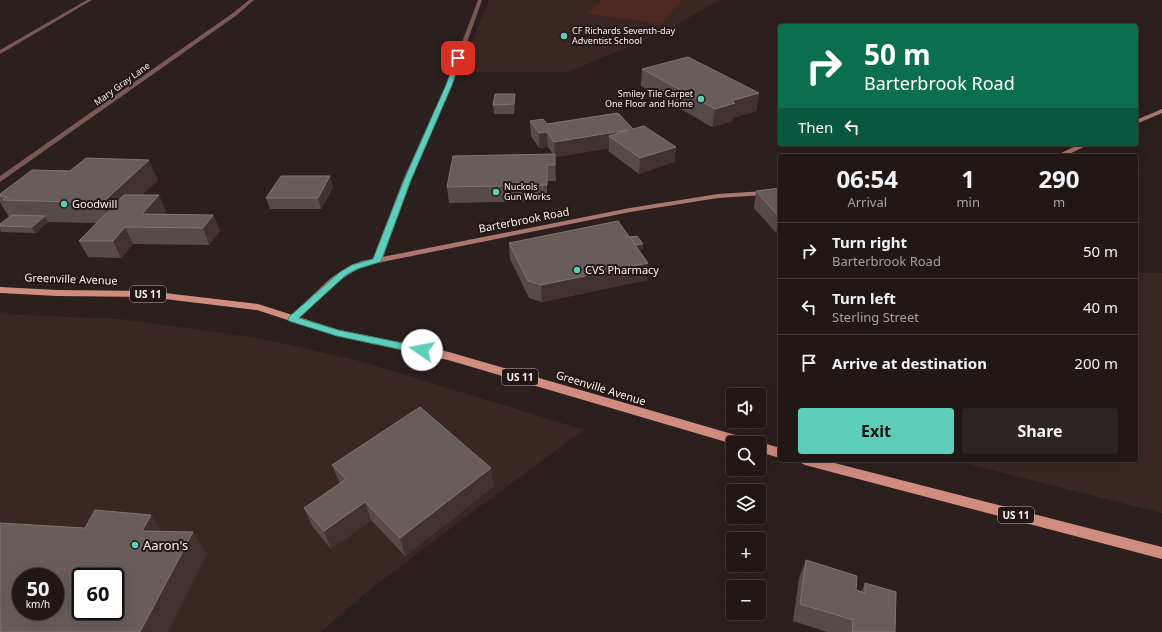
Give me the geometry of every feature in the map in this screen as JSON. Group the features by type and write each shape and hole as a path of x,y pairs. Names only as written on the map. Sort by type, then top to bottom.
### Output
{"main road":[{"name":"Greenville Avenue","path":"0,290 156,295 258,307 337,333 449,356 726,437"},
{"path":"766,449 778,452"},
{"name":"US 11","path":"812,462 1162,553"}],"street":[{"path":"0,52 90,0"},
{"name":"Mary Gray Lane","path":"0,180 235,14 252,0"},
{"path":"377,261 407,180 449,85 480,0"},
{"path":"1138,121 1162,111"},
{"path":"1064,154 1082,146"},
{"name":"Barterbrook Road","path":"292,319 343,273 354,267 377,261 630,210 718,196 778,192"}],"shaded area":[{"name":"CF Richards Seventh-day Adventist School","path":"489,0 719,0 671,28 569,72 460,72"},
{"path":"602,0 682,0 661,23 586,14"},
{"path":"1138,273 1162,273 1162,513 959,462 1138,462"},
{"path":"0,314 120,319 237,335 286,344 363,362 584,430 369,590 321,632 0,632"}],"building":[{"path":"688,57 759,93 731,101 735,103 715,109 642,69"},
{"path":"495,94 515,94 514,104 493,105"},
{"path":"618,113 633,129 644,126 676,147 640,158 609,136 628,130 554,142 547,132 539,133 530,121 543,119 547,124"},
{"path":"555,154 555,165 547,165 547,185 447,187 453,156"},
{"path":"86,158 149,160 102,203 3,200 7,197 0,196 0,194 32,170 70,171"},
{"path":"281,176 330,176 318,198 266,198"},
{"path":"778,188 778,216 756,191"},
{"path":"124,195 159,195 142,214 213,215 203,228 125,227 113,241 79,241"},
{"path":"12,215 45,216 32,227 0,226 0,224"},
{"path":"618,221 648,263 541,285 528,281 509,243"},
{"path":"637,236 643,244 635,245 630,237"},
{"path":"420,407 491,468 400,538 365,502 324,531 304,508 346,479 332,465"},
{"path":"95,510 151,515 142,531 193,532 140,632 0,632 0,523 85,528"},
{"path":"806,560 857,576 856,590 865,593 865,583 896,592 895,632 852,632 853,620 800,604"}],"place":[{"name":"CF Richards Seventh-day Adventist School","path":"564,36"},
{"name":"Smiley Tile Carpet One Floor and Home","path":"701,99"},
{"name":"Nuckols Gun Works","path":"496,192"},
{"name":"Goodwill","path":"64,204"},
{"name":"CVS Pharmacy","path":"577,270"},
{"name":"Aaron's","path":"135,545"}],"route":[{"path":"422,350 337,333 292,319 343,273 354,267 377,261 407,180 449,85 458,58"}]}
